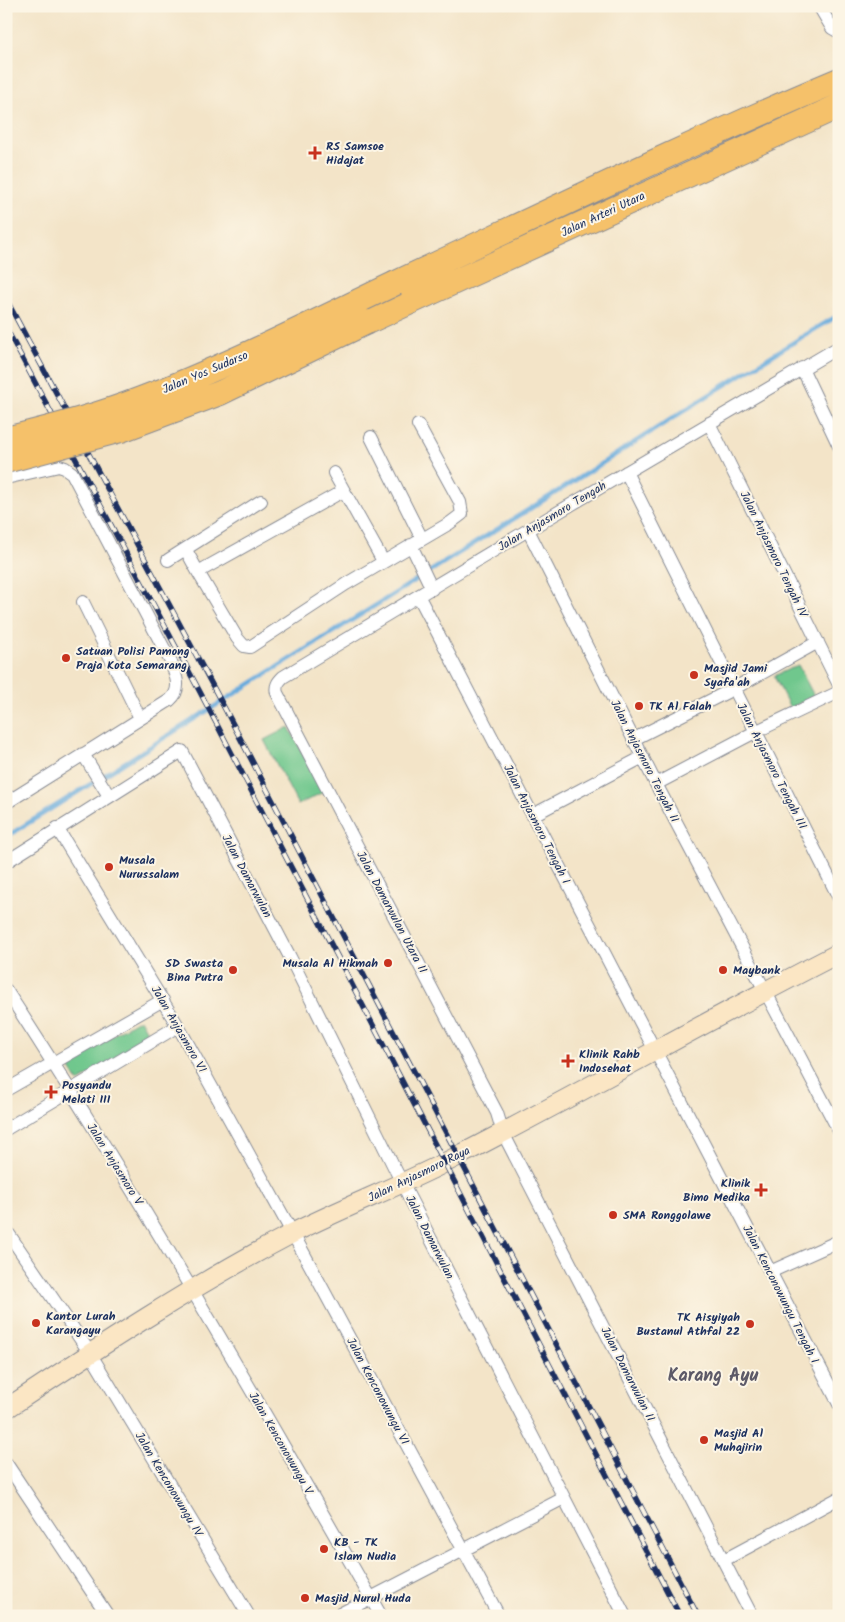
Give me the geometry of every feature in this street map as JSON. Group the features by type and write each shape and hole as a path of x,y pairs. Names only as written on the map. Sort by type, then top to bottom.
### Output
{"highway":[{"name":"Jalan Arteri Utara","path":"396,284 610,181 839,80"},
{"name":"Jalan Arteri Utara","path":"367,322 839,106"},
{"name":"Jalan Yos Sudarso","path":"6,439 102,413 140,400 222,366 396,284"},
{"name":"Jalan Yos Sudarso","path":"6,461 121,430 211,396 367,322"}],"street":[{"path":"819,6 832,28 839,32"},
{"name":"Jalan Anjasmoro Tengah","path":"277,694 277,684 283,677 839,347"},
{"path":"802,368 839,446"},
{"name":"Jalan Anjasmoro Tengah IV","path":"709,423 818,642 834,663 839,685"},
{"path":"186,550 241,645 249,647 383,561 461,516 463,512 460,502 418,425"},
{"path":"371,437 416,542 432,589"},
{"path":"6,478 61,466 72,473 170,660 177,681 177,692 170,700 140,718 84,757 6,803"},
{"name":"Jalan Anjasmoro Tengah III","path":"626,472 839,898"},
{"path":"334,473 383,561"},
{"path":"198,572 343,491"},
{"path":"168,560 261,501"},
{"name":"Jalan Anjasmoro Tengah II","path":"528,530 656,784 839,1131"},
{"name":"Jalan Anjasmoro Tengah I","path":"419,597 655,1050"},
{"path":"83,602 140,718"},
{"path":"634,739 733,689 818,642"},
{"path":"656,784 755,732 839,692"},
{"name":"Jalan Damarwulan Utara II","path":"277,694 498,1112 503,1133"},
{"name":"Jalan Damarwulan","path":"107,792 182,752 290,957 402,1183 624,1616"},
{"path":"6,862 107,792 84,757"},
{"path":"532,815 643,757"},
{"name":"Jalan Anjasmoro VI","path":"57,828 163,1000 293,1234"},
{"name":"Jalan Anjasmoro Raya","path":"6,1409 191,1289 293,1234 503,1133 766,990 839,953"},
{"name":"Jalan Anjasmoro V","path":"6,990 53,1062 191,1289"},
{"path":"6,1090 163,1000"},
{"path":"6,1129 178,1026"},
{"name":"Jalan Kenconowungu Tengah I","path":"655,1050 839,1404"},
{"name":"Jalan Damarwulan II","path":"503,1133 752,1616"},
{"name":"Jalan Kenconowungu IV","path":"6,1230 90,1353 249,1616"},
{"name":"Jalan Kenconowungu VI","path":"293,1234 464,1549"},
{"path":"770,1272 839,1241"},
{"name":"Jalan Kenconowungu V","path":"191,1289 370,1597"},
{"path":"6,1463 108,1616"},
{"path":"336,1616 564,1498"},
{"path":"724,1560 839,1498"},
{"path":"464,1549 499,1616"},
{"path":"370,1597 381,1616"}],"green space":[{"path":"798,665 814,696 790,708 774,676"},
{"path":"289,727 323,792 298,805 264,740"},
{"path":"140,1019 151,1039 78,1082 66,1062"}],"waterway":[{"path":"6,837 839,315"}],"railway":[{"path":"6,299 225,709 698,1616"},
{"path":"6,328 200,692 680,1616"}],"place":[{"name":"RS Samsoe Hidajat","path":"315,153"},
{"name":"Satuan Polisi Pamong Praja Kota Semarang","path":"66,658"},
{"name":"Masjid Jami Syafa'ah","path":"694,675"},
{"name":"TK Al Falah","path":"639,706"},
{"name":"Musala Nurussalam","path":"109,867"},
{"name":"Musala Al Hikmah","path":"388,963"},
{"name":"SD Swasta Bina Putra","path":"233,970"},
{"name":"Maybank","path":"723,970"},
{"name":"Klinik Rahb Indosehat","path":"568,1061"},
{"name":"Posyandu Melati III","path":"51,1092"},
{"name":"Klinik Bimo Medika","path":"761,1190"},
{"name":"SMA Ronggolawe","path":"613,1215"},
{"name":"Kantor Lurah Karangayu","path":"36,1323"},
{"name":"TK Aisyiyah Bustanul Athfal 22","path":"750,1324"},
{"name":"Masjid Al Muhajirin","path":"704,1440"},
{"name":"KB - TK Islam Nudia","path":"324,1549"},
{"name":"Masjid Nurul Huda","path":"305,1598"}],"district":[{"name":"Karang Ayu","path":"713,1375"}]}
